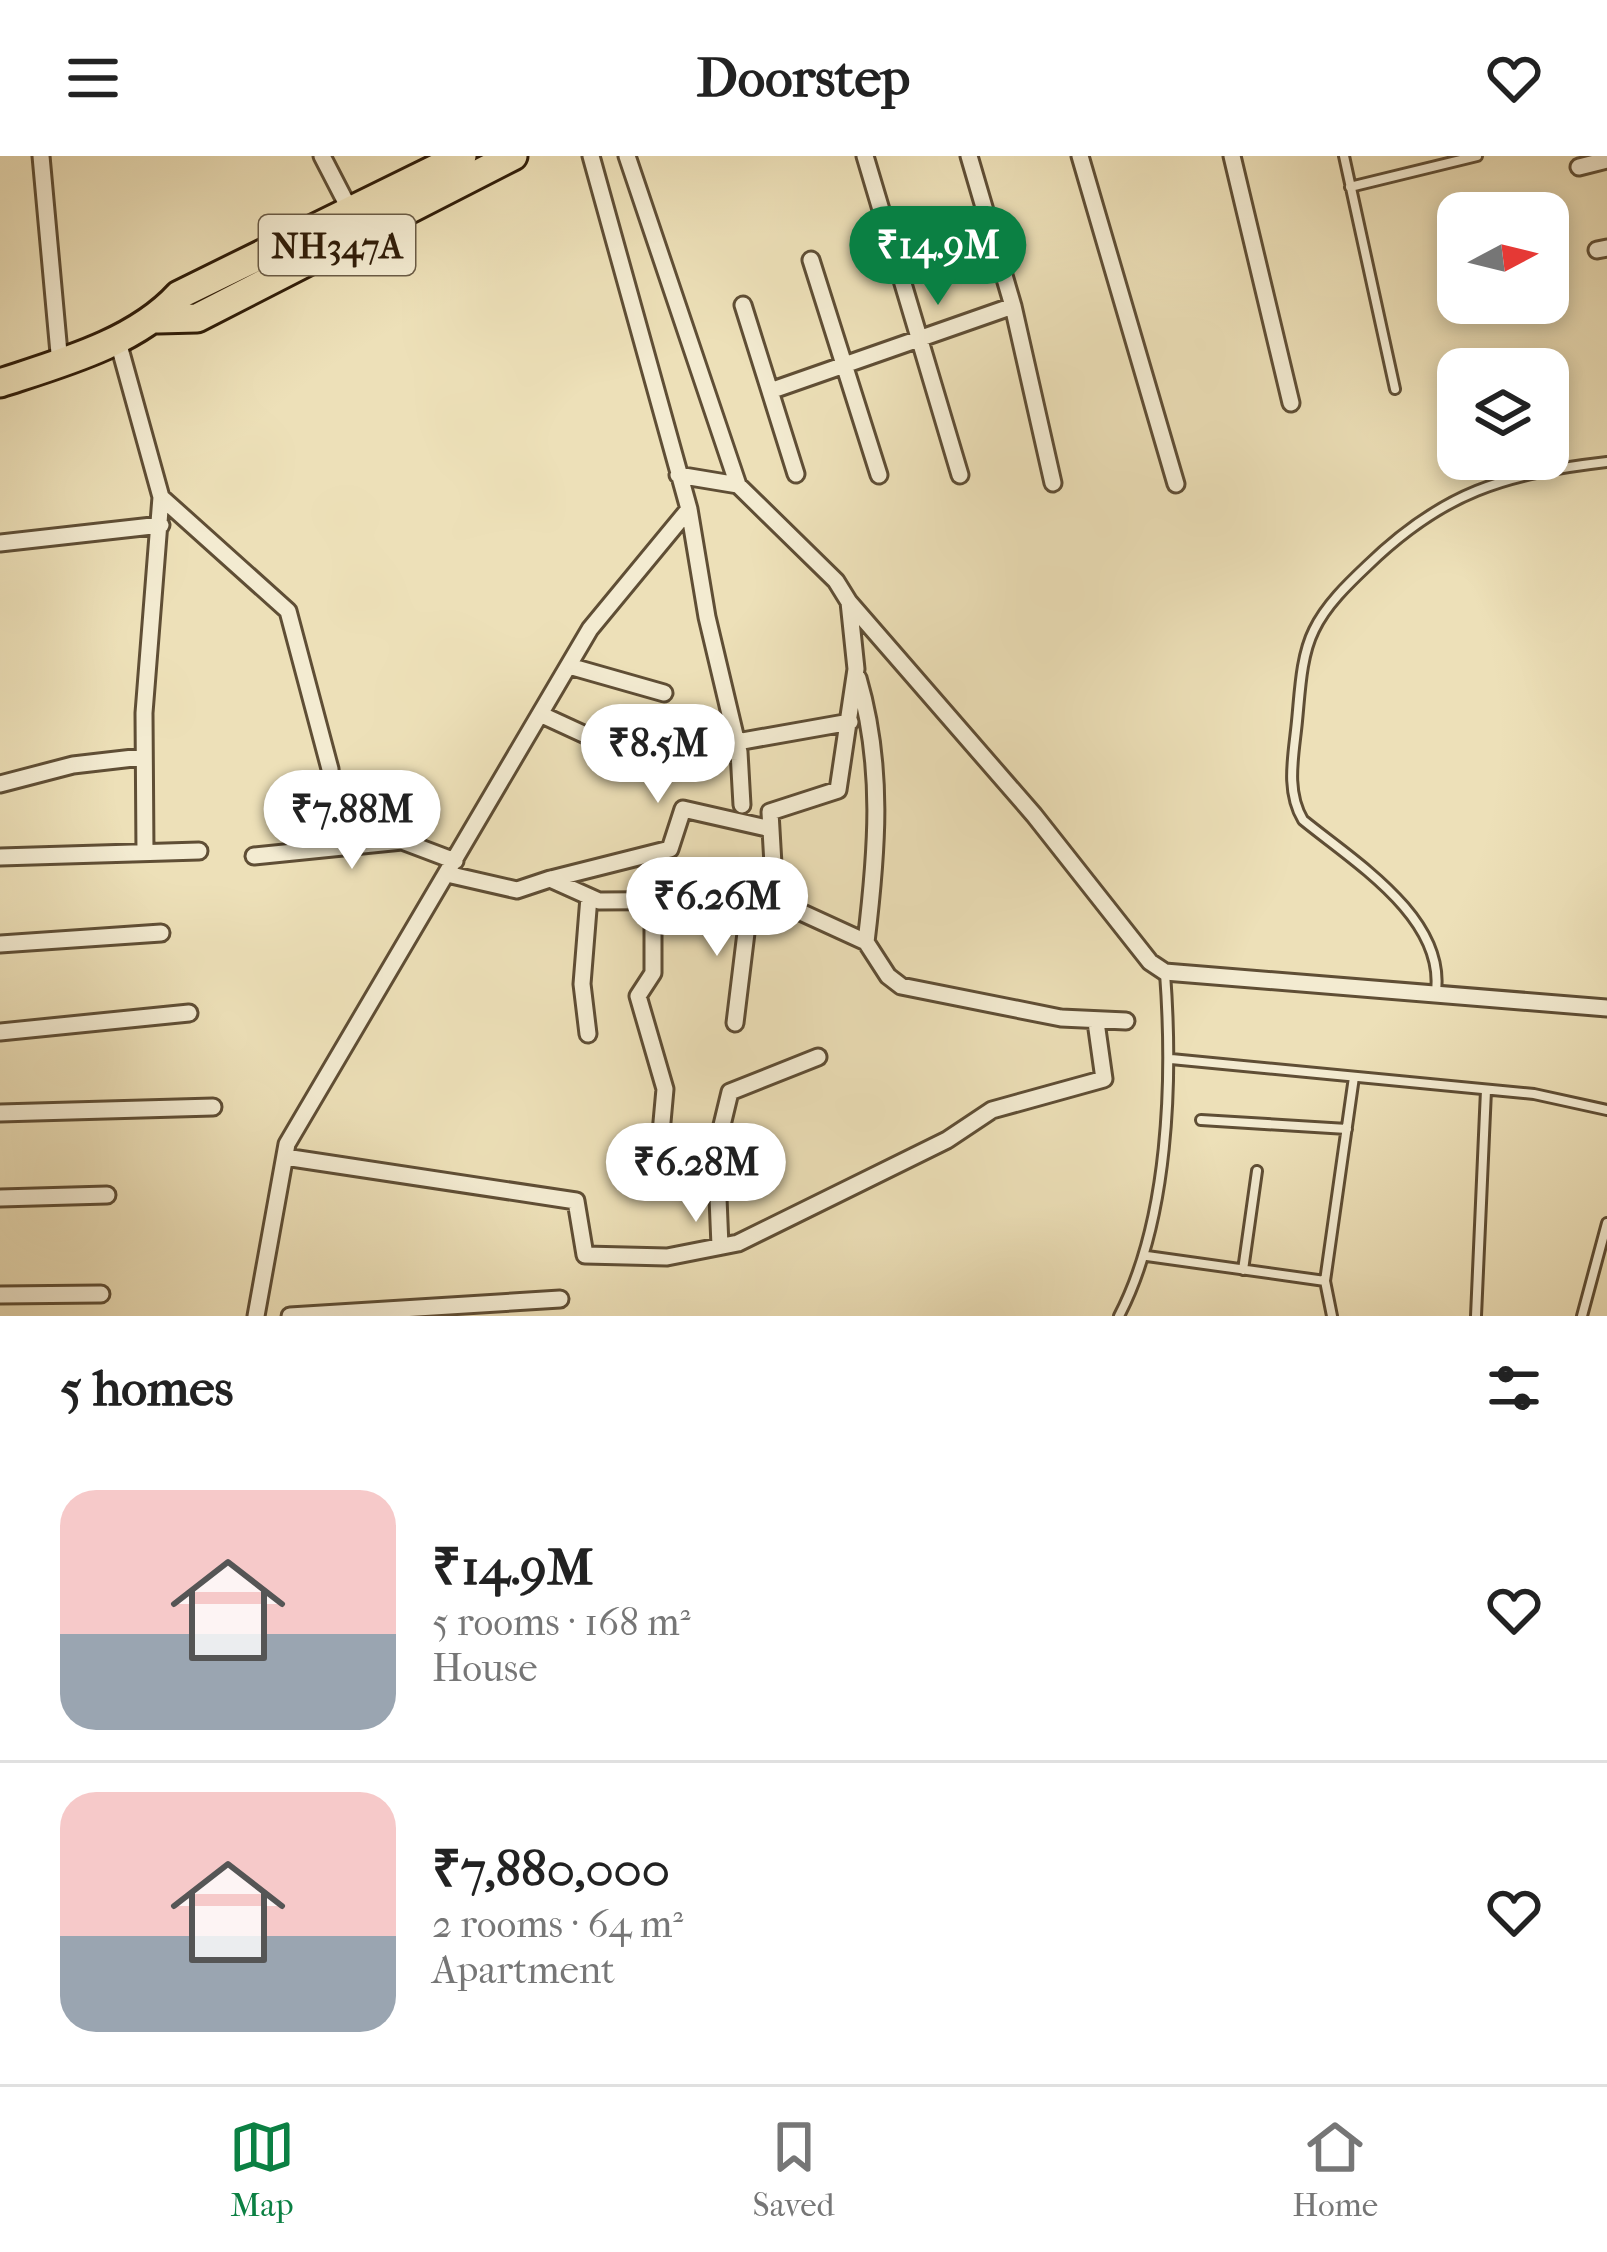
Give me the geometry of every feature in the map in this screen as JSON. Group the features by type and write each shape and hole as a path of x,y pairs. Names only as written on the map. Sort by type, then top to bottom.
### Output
{"highway":[{"name":"NH347A","path":"158,319 179,295 462,156"},
{"name":"NH347A","path":"0,383 60,364 158,319 197,318 513,156"}],"street":[{"path":"41,156 60,364"},
{"path":"322,156 352,214"},
{"path":"591,156 689,508 707,617 738,747 742,805"},
{"path":"627,156 738,485 836,581 849,602 1034,815 1150,962 1165,972 1607,1008"},
{"path":"866,156 960,476"},
{"path":"969,156 1012,306 1053,484"},
{"path":"1080,156 1176,484"},
{"path":"1232,156 1291,403"},
{"path":"1579,167 1607,160"},
{"path":"811,260 879,476"},
{"path":"743,304 796,474"},
{"path":"770,391 1012,306"},
{"path":"117,338 161,497 142,757 145,853"},
{"path":"678,475 738,485"},
{"path":"161,497 288,611 330,769 338,848"},
{"path":"256,1316 285,1156 384,973 590,629 689,508"},
{"path":"0,543 161,526"},
{"path":"849,602 856,669 870,718 879,820 866,942"},
{"path":"569,666 664,693"},
{"path":"735,1024 754,897 774,882 770,812 838,790 856,669"},
{"path":"542,715 618,750 738,747 850,722"},
{"path":"0,784 73,765 142,757"},
{"path":"254,856 402,841 451,867 518,890 670,849 683,809 771,829"},
{"path":"0,857 199,851"},
{"path":"550,879 599,902 754,897 866,942 901,986 1096,1022 1126,1021"},
{"path":"588,1034 582,985 589,897"},
{"path":"653,899 652,973 638,996 665,1089 659,1144 682,1171 717,1176"},
{"path":"0,944 161,933"},
{"path":"0,1032 190,1013"},
{"path":"285,1156 575,1201 580,1245 591,1258 667,1258 765,1233 947,1140 992,1110 1103,1079 1096,1022"},
{"path":"720,1246 716,1150 730,1092 818,1057"},
{"path":"0,1113 213,1107"},
{"path":"0,1198 107,1195"},
{"path":"0,1295 101,1294"},
{"path":"290,1316 560,1299"}],"lane":[{"path":"1344,156 1395,389"},
{"path":"1350,187 1477,156"},
{"path":"1436,991 1437,962 1420,930 1389,893 1303,820 1294,806 1292,766 1306,653 1327,609 1355,577 1442,504 1497,479 1607,462"},
{"path":"1119,1316 1147,1256 1171,1058 1165,972"},
{"path":"1171,1058 1593,1102 1607,1110"},
{"path":"1332,1316 1325,1281 1354,1077"},
{"path":"1476,1316 1486,1090"},
{"path":"1202,1120 1347,1129"},
{"path":"1243,1270 1257,1171"},
{"path":"1582,1316 1607,1223"},
{"path":"1147,1256 1325,1281"}]}
